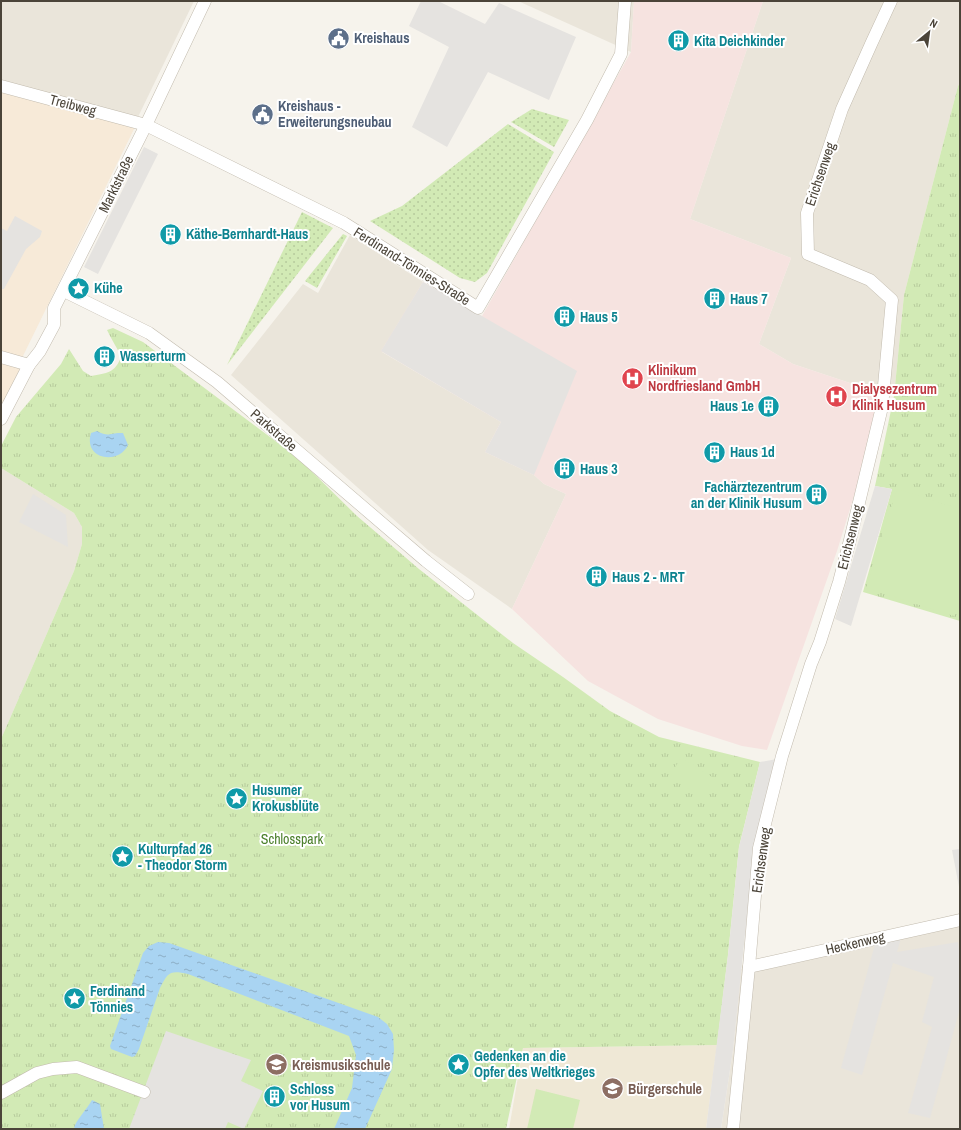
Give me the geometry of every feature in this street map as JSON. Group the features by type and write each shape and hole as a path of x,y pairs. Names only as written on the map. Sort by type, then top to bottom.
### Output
{"street":[{"name":"Marktstraße","path":"1,419 30,365 40,351 54,325 54,308 64,291 146,125 205,1"},
{"name":"Ferdinand-Tönnies-Straße","path":"146,125 344,223 478,308 587,120 621,54 625,1"},
{"name":"Erichsenweg","path":"733,1129 750,967 759,848 782,756 832,604 852,533 882,407 892,300 870,280 808,254 807,213 842,110 892,1"},
{"name":"Treibweg","path":"1,86 146,125"},
{"name":"Parkstraße","path":"64,291 149,333 217,382 426,561 468,594"},
{"path":"1,357 30,365"},
{"name":"Heckenweg","path":"750,967 960,920"},
{"path":"1,1093 37,1073 53,1069 77,1067 144,1092"}],"shaded area":[{"path":"1,1 194,1 138,117 1,80"},
{"path":"421,1 438,1 485,24 499,3 576,37 549,100 488,72 447,147 412,127 449,47 409,26"},
{"path":"518,1 634,1 631,52"},
{"name":"Klinikum Nordfriesland GmbH","path":"634,1 763,1 690,219 791,258 759,344 793,364 880,393 871,441 837,551 767,750 742,746 658,719 588,681 512,609 566,494 544,484 534,475 485,452 501,422 381,351 423,282 482,316 631,52"},
{"path":"763,1 960,1 960,83 904,295 894,396 880,393 793,364 759,344 791,258 690,219"},
{"path":"1,90 135,127 22,358 1,352"},
{"path":"144,147 158,154 98,274 84,267"},
{"path":"15,216 42,231 40,237 26,249 4,289 1,289 1,228 7,231"},
{"path":"350,235 423,282 382,352 501,422 485,452 534,475 544,484 566,494 512,609 428,550 231,375 303,284 318,293"},
{"path":"423,282 577,371 534,475 485,452 501,422 381,351"},
{"path":"1,361 22,367 1,409"},
{"path":"1,468 74,513 82,527 82,544 74,571 1,739"},
{"path":"875,486 892,489 851,626 835,619"},
{"path":"33,494 66,515 68,547 19,522"},
{"path":"777,759 754,848 733,1050 721,1129 706,1129 728,955 739,847 760,762"},
{"path":"960,849 960,892 952,850"},
{"path":"960,913 960,1129 721,1129 733,1050 741,969"},
{"path":"901,938 897,952 958,942 960,957 960,1008 930,1118 908,1113 932,1027 922,1022 934,977 893,963 862,1075 841,1068 875,944"},
{"path":"166,1031 251,1060 241,1081 263,1091 244,1129 228,1122 225,1129 129,1129"},
{"name":"Bürgerschule","path":"717,1045 706,1129 509,1129 523,1048"}],"green space":[{"path":"960,83 960,621 863,592 892,489 875,486 894,396 904,295"},
{"path":"532,109 569,120 554,147 511,122"},
{"path":"508,124 554,152 487,273 475,282 460,278 370,221 402,206"},
{"path":"302,212 333,228 227,365"},
{"path":"343,234 347,236 317,288 305,281"},
{"name":"Schlosspark","path":"113,328 143,342 298,458 357,516 419,569 513,643 610,711 659,737 760,762 739,847 717,1045 523,1048 506,1129 1,1129 1,739 74,571 82,544 82,527 74,513 1,468 1,446 16,417 61,364 69,349 83,371 91,376 106,373 116,366 121,357 107,330"},
{"path":"897,489 960,509 960,603 958,603 954,616 866,588"},
{"path":"681,757 715,779 698,797 671,775"},
{"path":"536,1089 580,1100 573,1129 527,1129"}],"water":[{"path":"97,431 108,434 123,433 128,445 117,455 103,457 92,449 90,442 91,433"},
{"path":"158,942 169,943 378,1017 387,1024 393,1034 394,1050 392,1069 365,1129 334,1129 352,1088 356,1055 349,1036 188,974 173,972 165,978 160,988 139,1049 135,1056 132,1057 111,1049 110,1046 143,953 149,946"},
{"path":"92,1100 100,1104 104,1129 74,1129 77,1122"}],"place":[{"name":"Kreishaus","path":"338,38"},
{"name":"Kita Deichkinder","path":"678,41"},
{"name":"Kreishaus - Erweiterungsneubau","path":"263,114"},
{"name":"Käthe-Bernhardt-Haus","path":"170,234"},
{"name":"Kühe","path":"78,288"},
{"name":"Haus 7","path":"715,299"},
{"name":"Haus 5","path":"564,317"},
{"name":"Wasserturm","path":"105,356"},
{"name":"Klinikum Nordfriesland GmbH","path":"632,378"},
{"name":"Dialysezentrum Klinik Husum","path":"837,397"},
{"name":"Haus 1e","path":"769,406"},
{"name":"Haus 1d","path":"715,452"},
{"name":"Haus 3","path":"565,469"},
{"name":"Fachärztezentrum an der Klinik Husum","path":"817,495"},
{"name":"Haus 2 - MRT","path":"596,577"},
{"name":"Husumer Krokusblüte","path":"237,798"},
{"name":"Kulturpfad 26 - Theodor Storm","path":"122,857"},
{"name":"Ferdinand Tönnies","path":"75,999"},
{"name":"Gedenken an die Opfer des Weltkrieges","path":"459,1064"},
{"name":"Kreismusikschule","path":"277,1065"},
{"name":"Bürgerschule","path":"613,1089"},
{"name":"Schloss vor Husum","path":"275,1097"}]}
